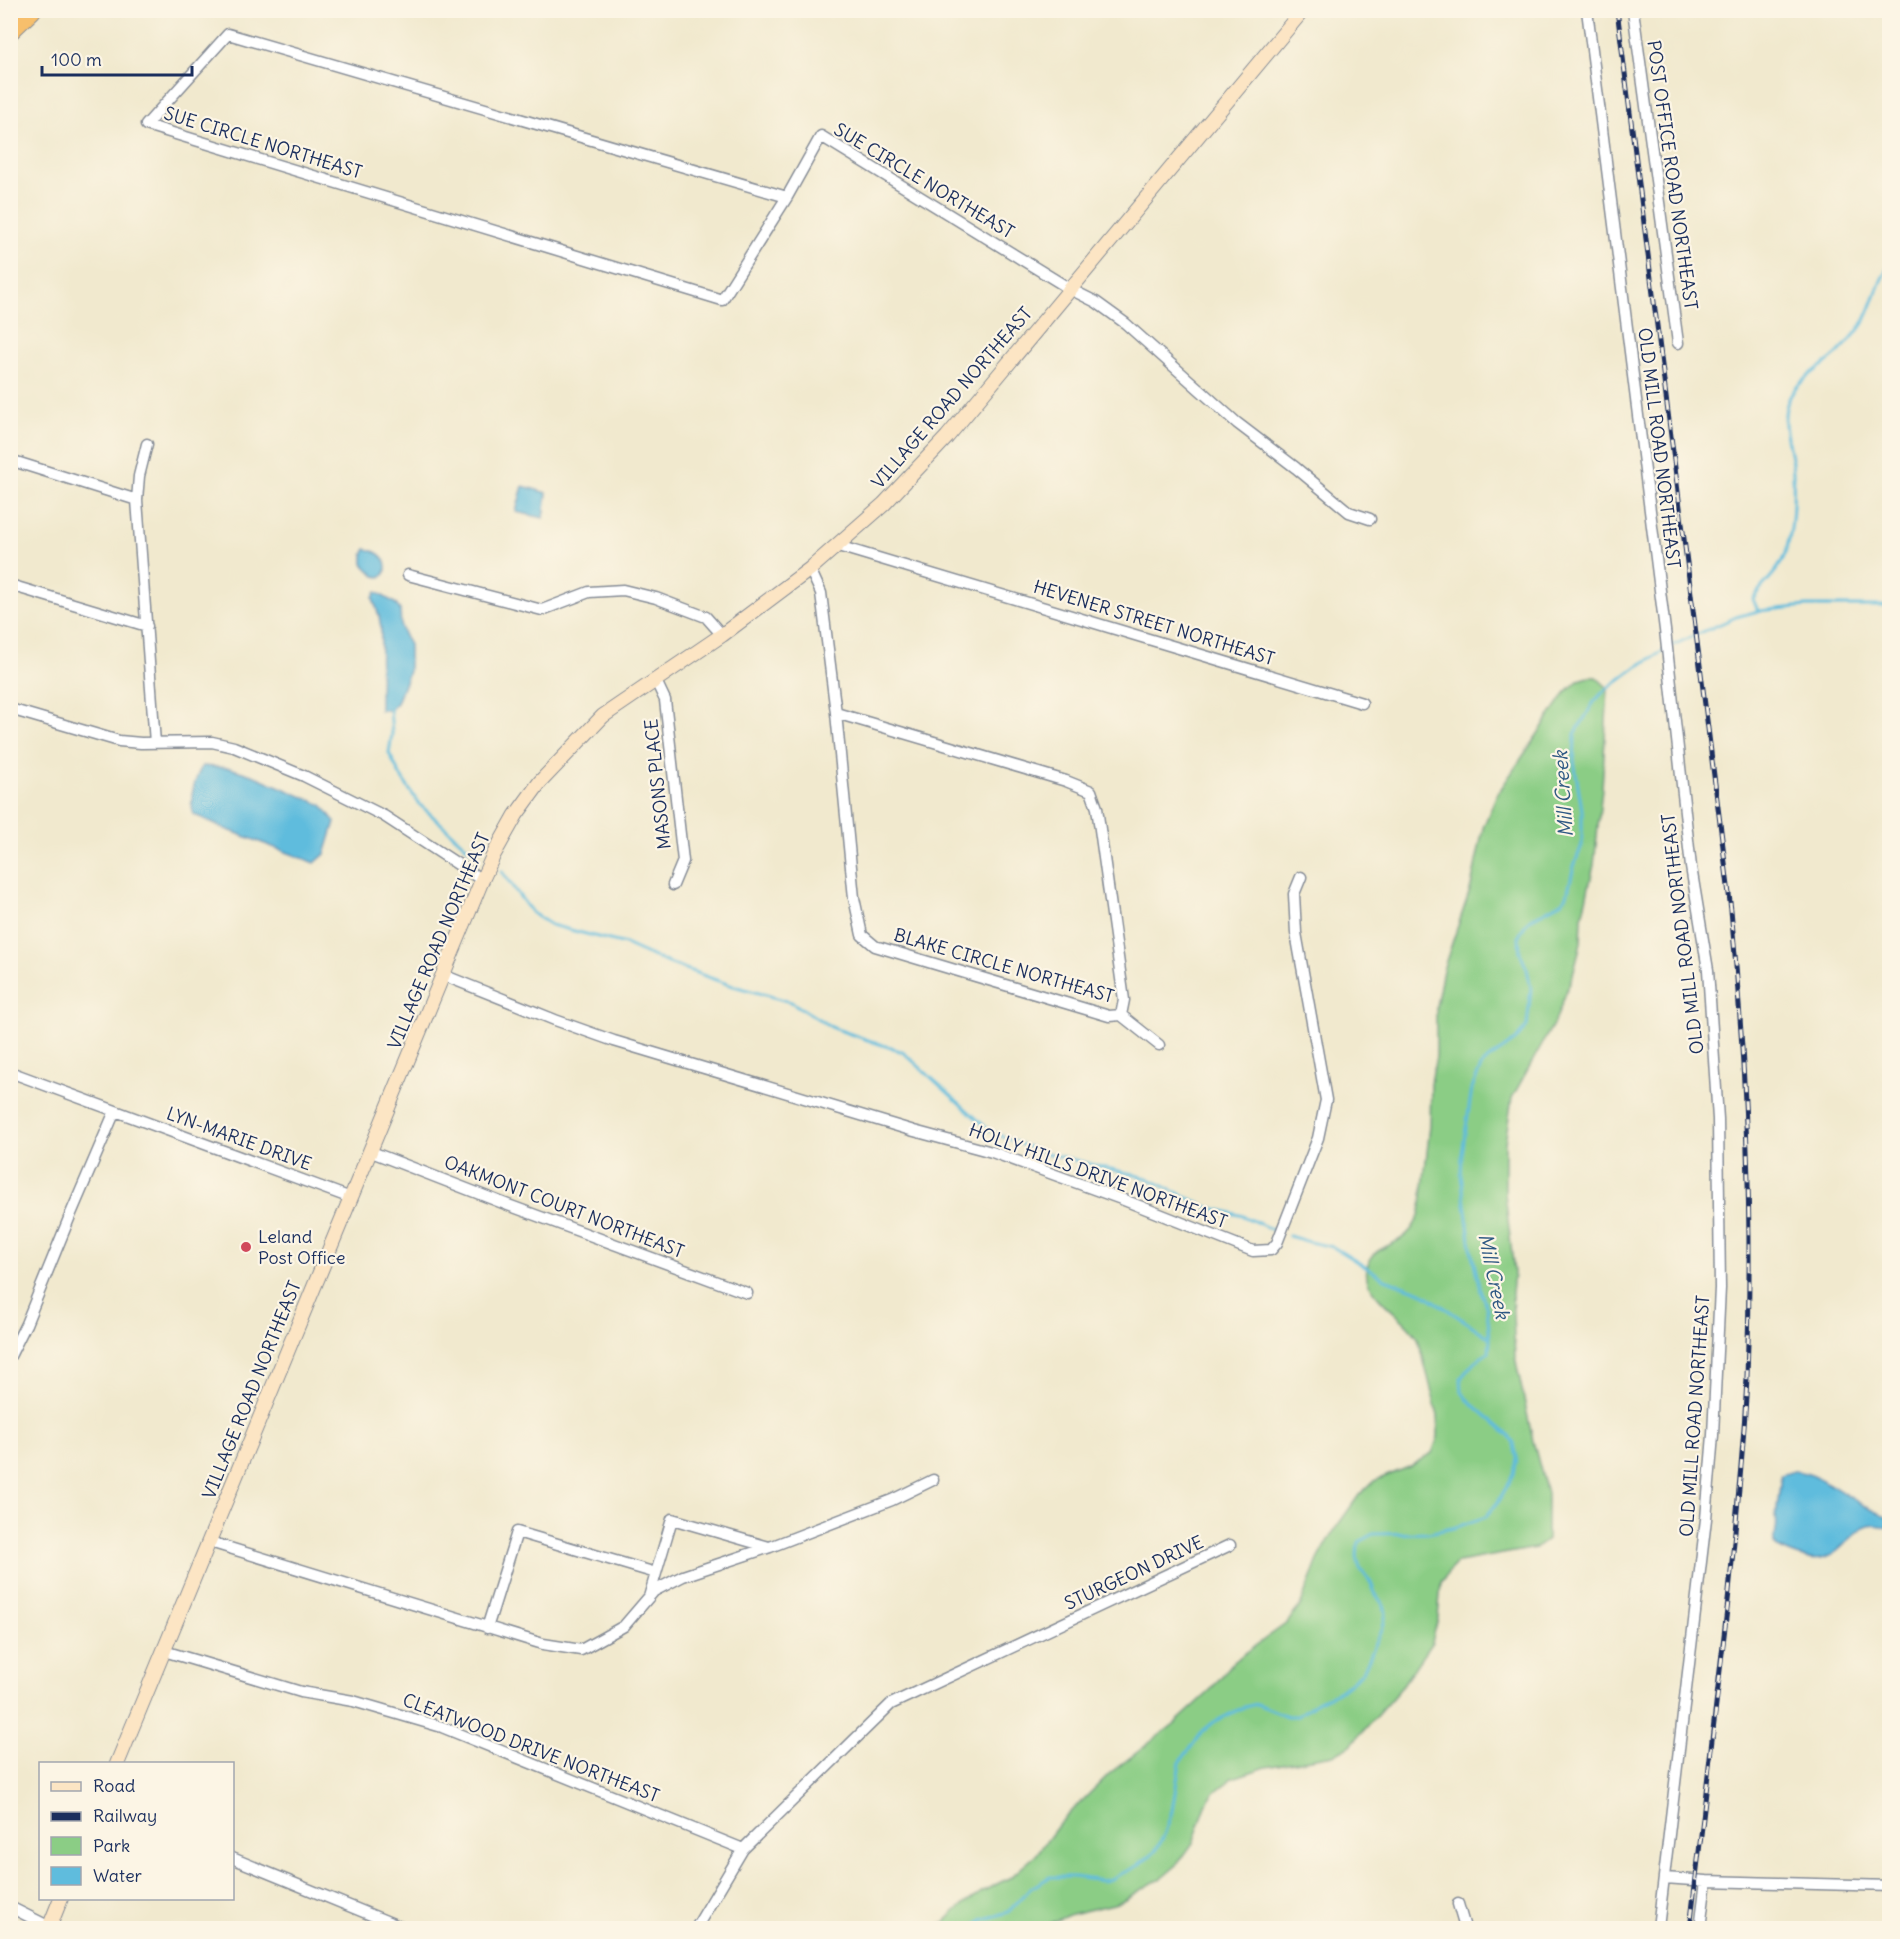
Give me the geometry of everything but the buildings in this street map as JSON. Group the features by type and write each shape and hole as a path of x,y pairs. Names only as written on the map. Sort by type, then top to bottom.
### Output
{"highway":[{"path":"10,31 32,10"}],"main road":[{"name":"VILLAGE ROAD NORTHEAST","path":"118,1762 442,975 494,854 516,815 540,782 603,716 722,635 810,569 884,504 947,437 1303,10"},
{"path":"49,1928 61,1900"}],"street":[{"name":"OLD MILL ROAD NORTHEAST","path":"1587,10 1669,662 1691,867 1708,970 1718,1119 1720,1254 1717,1380 1706,1519 1658,1929"},
{"name":"POST OFFICE ROAD NORTHEAST","path":"1633,10 1678,343"},
{"name":"SUE CIRCLE NORTHEAST","path":"787,197 228,34 146,124 723,300 787,197 821,136 1070,289"},
{"path":"1070,289 1096,302 1125,323 1237,423 1349,512 1370,519"},
{"path":"147,444 139,476 137,500 155,743"},
{"path":"10,460 137,500"},
{"name":"HEVENER STREET NORTHEAST","path":"838,546 1362,703"},
{"name":"BLAKE CIRCLE NORTHEAST","path":"810,569 820,593 836,713 854,898 862,935 875,946 1109,1016 1121,1016 1124,1000 1097,808 1091,791 836,713"},
{"path":"408,575 542,610 589,592 623,590 656,598 706,617 722,635"},
{"path":"10,585 147,626"},
{"name":"MASONS PLACE","path":"656,681 665,700 682,861 673,885"},
{"path":"10,709 118,741 223,744 279,765 390,819 482,880"},
{"name":"HOLLY HILLS DRIVE NORTHEAST","path":"442,975 614,1041 914,1131 992,1152 1124,1200 1253,1251 1271,1250 1277,1243 1318,1138 1326,1100 1296,933 1294,894 1301,877"},
{"path":"1121,1016 1159,1045"},
{"name":"LYN-MARIE DRIVE","path":"10,1072 351,1198"},
{"path":"10,1356 26,1324 115,1111"},
{"name":"OAKMONT COURT NORTHEAST","path":"369,1151 747,1293"},
{"path":"210,1542 487,1628 543,1644 580,1650 624,1626 654,1592 683,1576 770,1547 892,1500 933,1480"},
{"path":"649,1597 672,1519 770,1547"},
{"path":"487,1628 517,1532 656,1573"},
{"name":"STURGEON DRIVE","path":"696,1929 744,1849 891,1704 1230,1545"},
{"name":"CLEATWOOD DRIVE NORTHEAST","path":"164,1651 301,1692 354,1701 442,1728 744,1849"},
{"path":"234,1859 403,1929"},
{"path":"1665,1878 1890,1886"},
{"path":"1700,1929 1706,1881"},
{"path":"1458,1904 1465,1929"},
{"path":"10,1907 49,1928"}],"green space":[{"path":"1596,677 1608,688 1602,788 1594,865 1582,917 1581,943 1573,974 1556,1019 1512,1098 1505,1143 1505,1193 1514,1272 1512,1293 1515,1357 1547,1493 1547,1540 1536,1548 1458,1562 1441,1583 1438,1618 1432,1642 1400,1689 1351,1745 1333,1755 1266,1767 1233,1778 1208,1800 1193,1843 1177,1865 1163,1877 1118,1903 1071,1914 1039,1928 938,1928 958,1909 983,1891 1011,1877 1036,1855 1060,1823 1110,1773 1174,1724 1207,1694 1234,1661 1287,1623 1300,1606 1318,1560 1335,1529 1359,1495 1374,1481 1409,1467 1432,1453 1438,1437 1438,1416 1418,1338 1373,1290 1367,1280 1367,1268 1374,1254 1408,1233 1420,1213 1430,1126 1431,1083 1436,1056 1436,1006 1443,970 1471,887 1483,828 1496,796 1566,692 1579,680"}],"water":[{"path":"523,486 547,493 544,518 516,512"},
{"path":"366,549 382,557 386,564 385,574 380,577 375,576 363,564"},
{"path":"376,592 395,603 400,610 401,627 409,645 409,671 397,703 390,710 380,710 381,628 373,598"},
{"path":"202,766 230,768 255,776 322,805 335,822 325,854 315,863 223,828 193,814 193,790"},
{"path":"1794,1471 1813,1475 1889,1518 1889,1528 1877,1525 1867,1527 1852,1536 1839,1550 1816,1560 1804,1558 1776,1547 1776,1518 1781,1475"}],"waterway":[{"path":"1758,611 1753,599 1781,563 1790,531 1793,483 1785,428 1788,401 1797,387 1837,354 1857,332 1866,318 1882,277 1890,264"},
{"path":"1671,646 1736,617 1758,611 1807,606 1890,606"},
{"name":"Mill Creek","path":"971,1928 982,1920 1008,1912 1031,1888 1050,1877 1074,1877 1103,1881 1137,1866 1156,1851 1172,1811 1180,1762 1203,1731 1214,1722 1244,1707 1257,1704 1287,1716 1298,1716 1318,1701 1340,1691 1363,1672 1383,1627 1386,1613 1371,1583 1360,1568 1357,1557 1358,1542 1373,1534 1428,1533 1453,1528 1486,1517 1498,1502 1514,1474 1517,1458 1514,1444 1508,1435 1462,1392 1461,1378 1474,1362 1489,1352 1490,1338 1487,1309 1472,1254 1461,1175 1472,1088 1483,1063 1515,1041 1527,1026 1531,988 1527,969 1520,953 1519,936 1526,923 1562,902 1567,895 1582,845 1582,810 1574,761 1575,734 1594,702 1604,691 1665,650"},
{"path":"390,708 392,734 389,753 400,775 419,804 475,854"},
{"path":"502,872 532,913 551,925 625,944 663,961 730,985 791,1002 833,1028 903,1052 989,1130 1042,1152 1147,1178 1207,1207 1243,1216 1277,1232"},
{"path":"1289,1236 1333,1247 1385,1279 1421,1292 1490,1338"}],"railway":[{"path":"1617,10 1731,910 1741,1027 1747,1144 1749,1319 1744,1431 1729,1592 1690,1928"}],"place":[{"name":"Leland Post Office","path":"246,1247"}]}
